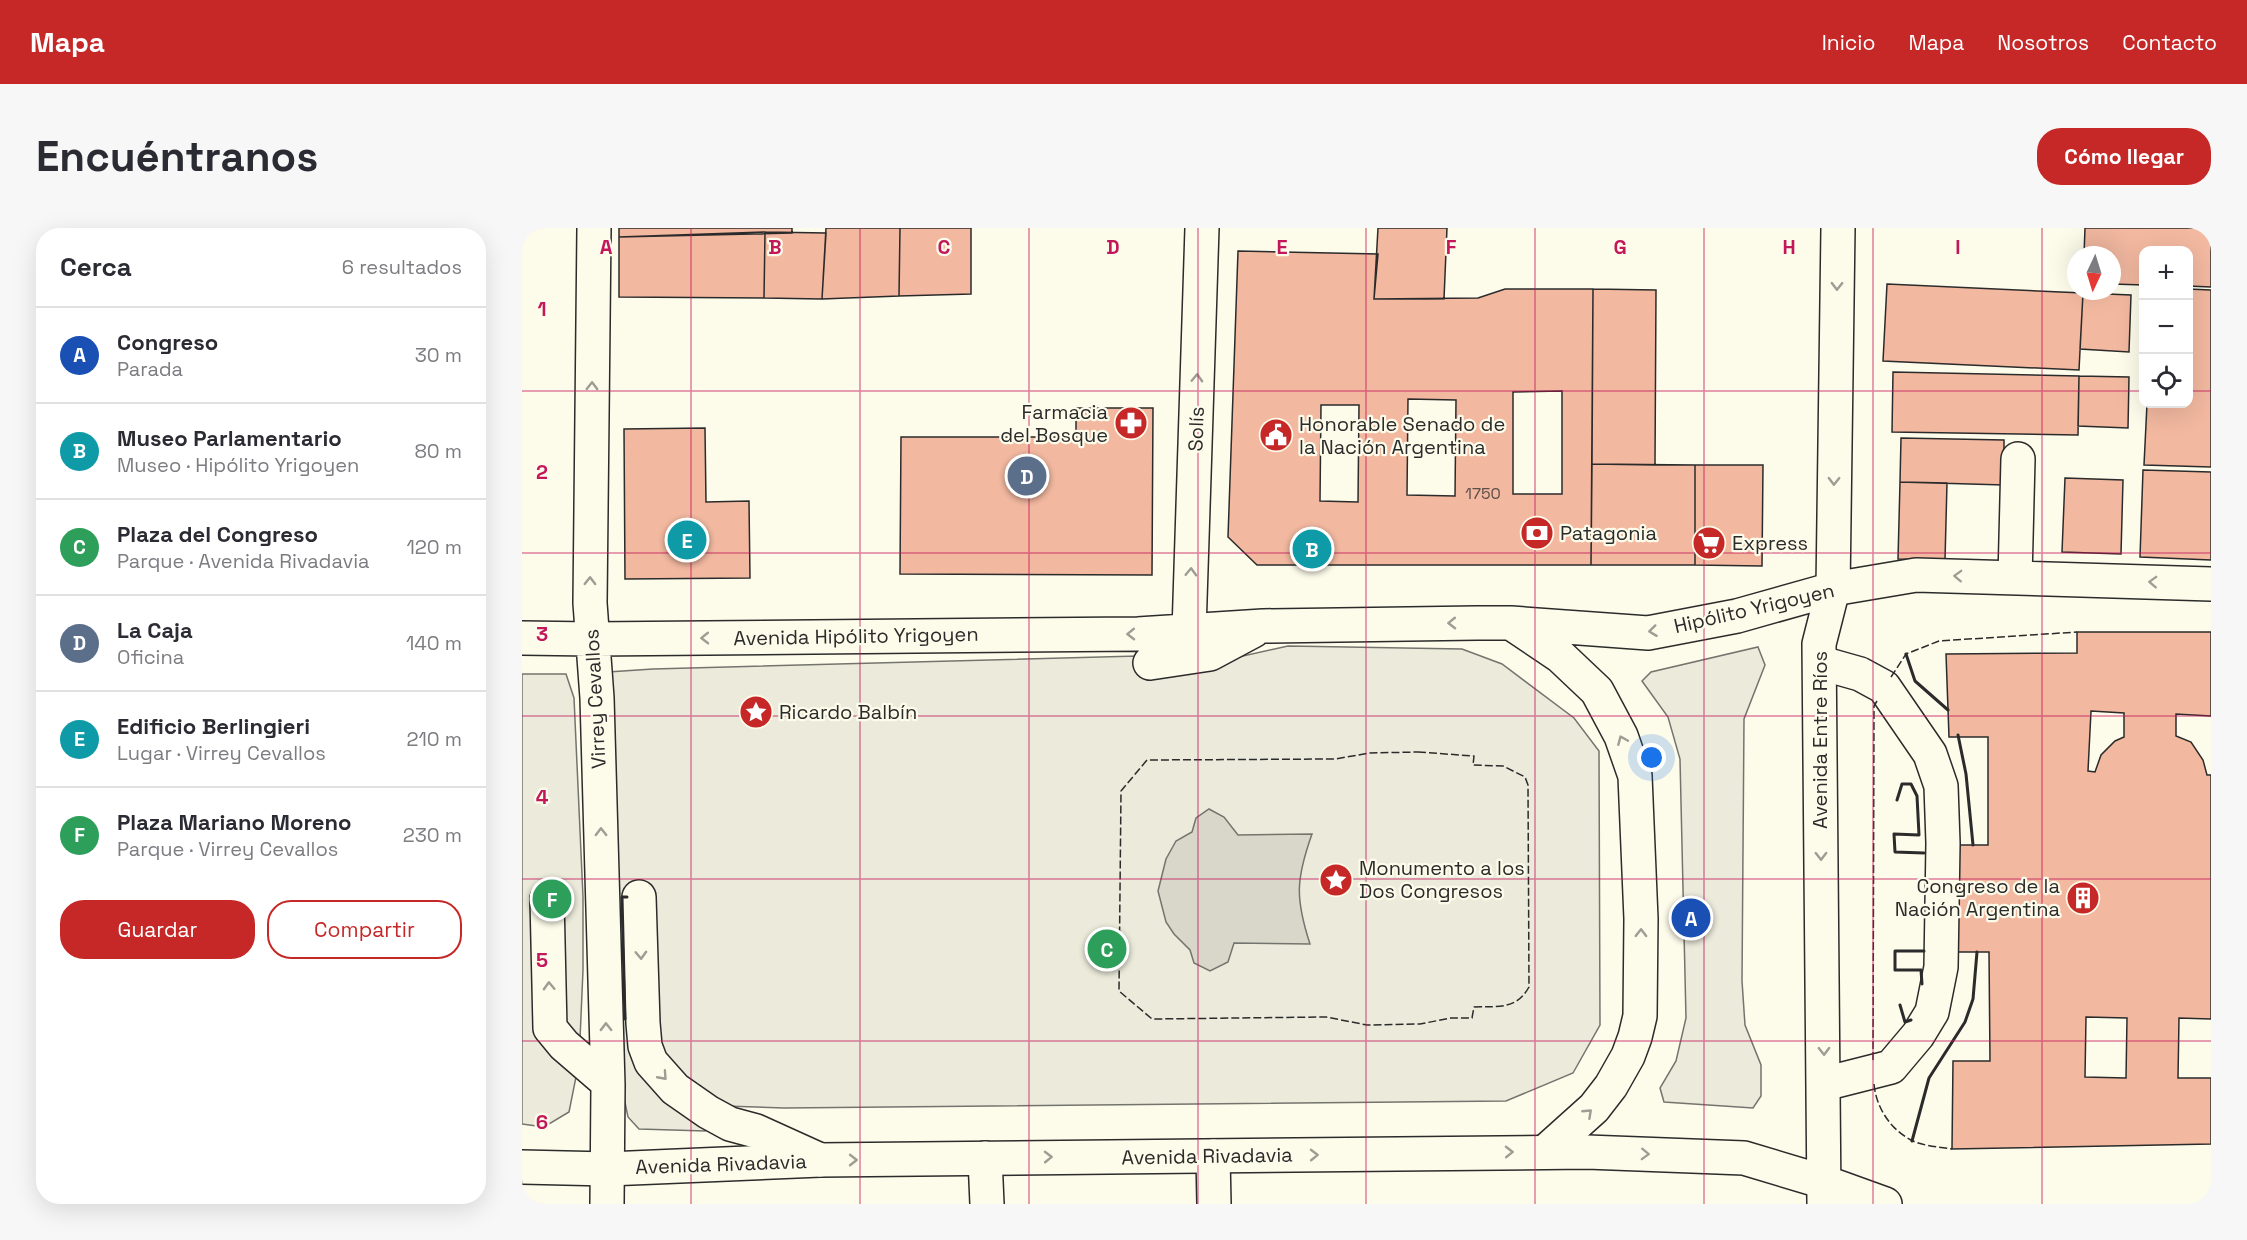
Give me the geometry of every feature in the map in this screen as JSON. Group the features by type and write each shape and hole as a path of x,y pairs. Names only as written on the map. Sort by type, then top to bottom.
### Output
{"street":[{"name":"Virrey Cevallos","path":"594,228 590,603 597,698 608,1082 607,1204"},
{"name":"Solís","path":"1189,631 1202,228"},
{"name":"Avenida Entre Ríos","path":"1824,1193 1821,663 1819,644 1833,589 1838,228"},
{"path":"2015,578 2018,459"},
{"name":"Hipólito Yrigoyen","path":"1189,631 1263,626 1511,623 1648,633 1737,616 1833,589 1916,574 2211,584"},
{"path":"1511,623 1560,656 1597,691 1622,736 1635,776 1641,919 1640,1016 1628,1056 1611,1086 1594,1108 1545,1152"},
{"path":"1150,663 1210,654 1263,626"},
{"name":"Avenida Hipólito Yrigoyen","path":"522,638 1138,634 1189,631"},
{"path":"1821,663 1860,674 1884,687 1930,754 1941,786 1943,843 1941,967 1932,1012 1918,1035 1891,1067 1824,1084"},
{"path":"639,897 643,1023 645,1046 651,1062 675,1089 708,1112 730,1124 756,1131 820,1160"},
{"path":"547,899 550,1028 564,1046 608,1082"},
{"name":"Avenida Rivadavia","path":"522,1167 608,1169 820,1160 1545,1152 1744,1158 1824,1193 1885,1204"},
{"path":"1213,1156 1214,1204"},
{"path":"986,1158 987,1204"}],"shaded area":[{"path":"1288,646 1462,649 1502,664 1574,718 1599,751 1600,1025 1573,1073 1506,1101 784,1108 725,1106 705,1131 639,1129 628,1117 623,1093 608,672 1138,656 1150,677"},
{"path":"1758,647 1765,665 1744,719 1742,981 1745,1025 1761,1065 1761,1096 1753,1108 1664,1102 1660,1088 1676,1061 1686,1018 1680,759 1668,717 1642,681 1651,672"},
{"path":"522,674 566,674 574,698 583,897 579,1062 569,1112 544,1127 522,1124"},
{"path":"1209,809 1224,817 1238,835 1312,834 1300,876 1299,889 1302,914 1310,944 1234,943 1228,962 1210,971 1194,963 1190,950 1166,922 1158,891 1166,859 1176,841 1192,832 1196,818"}],"building":[{"path":"619,228 792,228 792,233 619,237"},
{"path":"826,228 900,228 899,296 822,299"},
{"path":"900,228 971,228 971,294 899,296"},
{"path":"1378,228 1447,228 1444,299 1374,299"},
{"path":"2085,228 2211,228 2211,287 2193,286 2193,246 2139,246 2139,285 2121,284 2121,246 2084,246"},
{"path":"765,232 826,233 822,299 764,298"},
{"path":"765,232 764,298 619,297 619,237"},
{"name":"Honorable Senado de la Nación Argentina","path":"1238,251 1378,254 1374,299 1478,298 1505,289 1593,289 1591,565 1257,565 1228,537","holes":["1562,391 1562,494 1513,494 1513,392","1408,399 1456,400 1455,496 1407,495","1321,405 1359,405 1358,502 1320,501"]},
{"path":"1887,284 2067,292 2067,300 2083,300 2079,370 1883,361"},
{"path":"1593,289 1656,290 1655,465 1592,464"},
{"path":"2193,289 2211,290 2211,467 2144,465 2147,408 2193,408"},
{"path":"2121,295 2131,295 2129,352 2080,349 2083,300 2121,300"},
{"path":"1893,372 2079,376 2078,435 1892,432"},
{"path":"2079,376 2129,377 2128,428 2078,426"},
{"path":"1076,408 1153,408 1152,575 900,574 901,437 1076,437"},
{"path":"705,428 706,502 749,501 750,578 625,579 624,429"},
{"path":"1901,438 2004,440 2004,485 1900,482"},
{"path":"1592,464 1695,465 1695,565 1591,565"},
{"path":"1695,465 1763,465 1762,566 1695,565"},
{"path":"2143,470 2211,472 2211,560 2140,557"},
{"path":"2065,478 2123,480 2121,554 2062,552"},
{"path":"1900,482 1947,483 1945,560 1898,559"},
{"name":"Congreso de la Nación Argentina","path":"2077,632 2211,632 2211,716 2176,714 2176,736 2191,742 2203,760 2207,775 2211,775 2211,1019 2179,1018 2178,1078 2211,1078 2211,1144 1952,1149 1953,1061 1990,1061 1989,952 1956,952 1956,845 1988,845 1988,737 1949,737 1946,654 2077,653","holes":["2091,711 2124,713 2124,737 2115,741 2101,755 2095,772 2088,771","2086,1017 2127,1018 2126,1078 2085,1077"]}],"fence":[{"path":"1891,677 1906,654 1939,641 2077,632"},
{"path":"1873,1060 1874,706 1877,701"},
{"path":"1418,752 1474,756 1473,765 1503,766 1525,777 1528,785 1529,987 1518,1000 1506,1005 1474,1007 1472,1018 1451,1018 1420,1024 1367,1025 1326,1017 1152,1019 1119,991 1121,791 1147,760 1335,759 1370,753 1418,752"},
{"path":"1874,1084 1881,1109 1897,1130 1915,1142 1952,1149"}],"wall":[{"path":"1906,654 1915,681 1948,710"},
{"path":"1958,735 1966,774 1973,845"},
{"path":"1897,800 1902,784 1911,784 1917,796 1919,835 1894,834 1895,852 1924,853"},
{"path":"625,1019 622,897 627,897"},
{"path":"1922,984 1921,970 1895,970 1895,951 1924,951"},
{"path":"1912,1141 1929,1078 1965,1022 1973,999 1977,952"},
{"path":"1900,1005 1905,1022 1911,1020"}],"place":[{"name":"Farmacia del Bosque","path":"1131,423"},
{"name":"Honorable Senado de la Nación Argentina","path":"1276,435"},
{"name":"La Caja","path":"1027,476"},
{"name":"Patagonia","path":"1537,533"},
{"name":"Edificio Berlingieri","path":"687,540"},
{"name":"Express","path":"1709,543"},
{"name":"Museo Parlamentario","path":"1312,549"},
{"name":"Ricardo Balbín","path":"756,712"},
{"name":"Monumento a los Dos Congresos","path":"1336,880"},
{"name":"Congreso de la Nación Argentina","path":"2083,898"},
{"name":"Plaza Mariano Moreno","path":"552,899"},
{"name":"Congreso","path":"1691,918"},
{"name":"Plaza del Congreso","path":"1107,949"}]}
